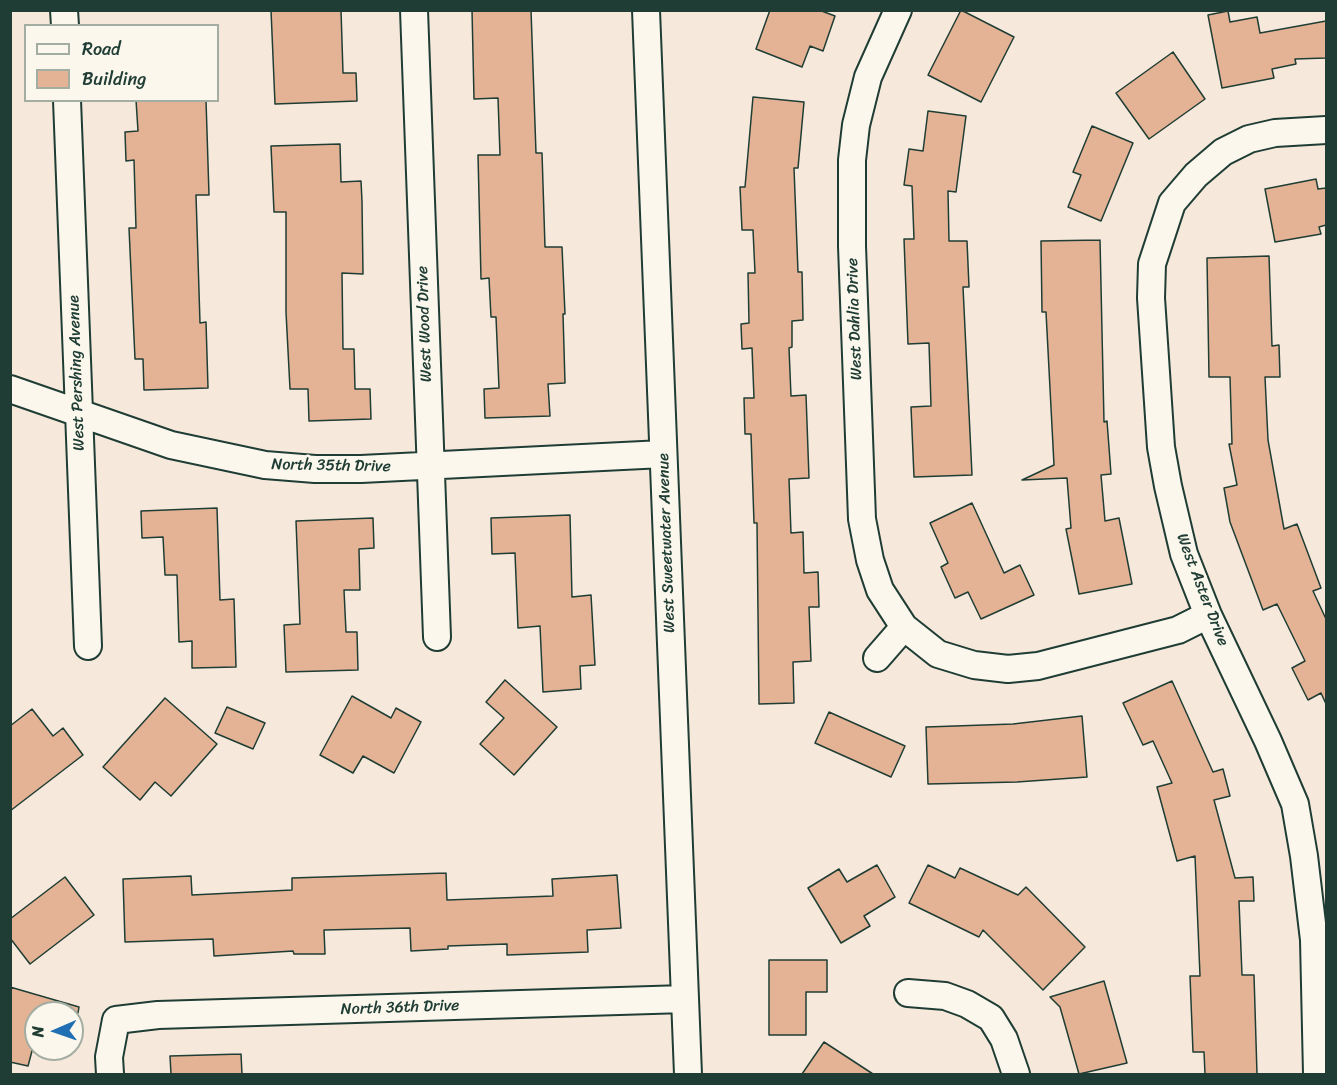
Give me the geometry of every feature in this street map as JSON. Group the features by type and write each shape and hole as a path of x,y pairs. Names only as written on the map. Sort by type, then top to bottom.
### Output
{"street":[{"name":"West Wood Drive","path":"414,10 437,637"},
{"name":"West Sweetwater Avenue","path":"646,10 688,1074"},
{"name":"West Dahlia Drive","path":"898,10 868,76 856,125 852,160 852,246 862,519 870,560 880,591 904,627 938,654 974,665 1008,669 1038,666 1178,630 1208,615"},
{"name":"West Pershing Avenue","path":"67,102 88,646"},
{"name":"West Aster Drive","path":"1317,1074 1314,940 1295,804 1268,741 1208,615 1184,554 1163,457 1151,298 1152,264 1172,203 1196,175 1223,152 1249,139 1275,133 1326,130"},
{"name":"North 35th Drive","path":"10,389 171,445 265,465 315,470 663,454"},
{"path":"877,658 904,627"},
{"path":"908,993 945,996 967,1004 991,1018 1004,1038 1016,1074"},
{"name":"North 36th Drive","path":"110,1074 109,1057 116,1020 170,1014 685,999"}],"building":[{"path":"271,10 341,10 343,73 356,73 357,101 275,104"},
{"path":"472,10 531,10 536,153 542,153 545,247 562,247 565,383 548,384 550,416 485,418 484,389 499,388 496,317 491,317 489,278 481,279 478,155 500,155 498,98 474,99"},
{"path":"770,10 819,10 835,16 823,51 810,46 802,67 756,49"},
{"path":"961,10 1014,37 981,102 928,75"},
{"path":"1228,11 1230,22 1257,17 1260,33 1326,21 1326,58 1295,59 1296,64 1272,69 1274,78 1222,88 1208,15"},
{"path":"1173,52 1205,99 1149,139 1116,93"},
{"path":"753,97 804,102 798,168 794,168 798,272 802,272 803,320 792,321 792,347 789,348 791,396 806,395 809,478 789,479 791,533 803,532 804,573 818,572 819,607 809,607 811,661 793,662 794,703 759,704 757,523 754,523 751,434 745,434 744,398 754,398 752,348 742,349 741,324 749,323 748,273 755,273 753,230 742,230 740,187 745,187"},
{"path":"136,102 206,102 209,195 196,195 200,323 206,322 208,388 144,390 143,359 135,359 129,228 136,228 134,160 126,161 125,132 138,131"},
{"path":"928,111 966,116 956,192 948,191 949,241 967,241 969,287 963,287 972,475 914,477 911,407 931,406 929,343 908,344 904,239 914,239 912,186 904,185 909,149 923,151"},
{"path":"1092,126 1133,143 1101,221 1068,207 1081,175 1073,172"},
{"path":"340,144 341,182 361,181 362,201 363,274 342,273 343,349 354,349 355,389 370,389 371,419 309,421 308,389 290,389 286,312 286,212 274,212 271,146"},
{"path":"1316,179 1318,189 1326,188 1326,225 1319,227 1321,234 1275,242 1265,189"},
{"path":"1100,240 1104,422 1107,421 1111,474 1101,475 1105,521 1119,518 1132,584 1079,594 1066,529 1071,528 1067,478 1022,480 1054,465 1046,312 1042,312 1041,241"},
{"path":"1269,256 1272,346 1279,345 1280,377 1265,377 1268,440 1284,529 1297,524 1321,588 1313,591 1326,619 1326,704 1321,693 1308,700 1292,668 1305,661 1277,604 1263,610 1230,522 1224,488 1237,485 1229,444 1232,444 1230,377 1209,377 1207,258"},
{"path":"972,503 1004,573 1020,565 1034,595 981,619 968,592 955,598 941,567 948,563 930,523"},
{"path":"217,508 220,600 234,599 236,667 192,668 192,641 179,642 177,575 165,575 163,537 142,538 141,511"},
{"path":"570,515 572,597 591,595 595,665 580,666 581,689 543,692 540,626 518,628 515,553 492,554 491,518"},
{"path":"373,518 374,548 359,549 360,590 344,590 346,632 357,632 358,670 286,672 284,625 300,624 296,521"},
{"path":"505,680 557,727 514,775 480,744 504,718 486,702"},
{"path":"1172,681 1213,772 1223,769 1230,796 1214,800 1235,878 1253,877 1254,901 1239,901 1242,975 1254,975 1257,1074 1205,1074 1204,1052 1193,1052 1190,976 1200,976 1195,856 1177,861 1157,787 1172,783 1153,741 1143,745 1123,703"},
{"path":"352,696 391,718 396,708 421,722 394,773 363,756 353,773 320,755"},
{"path":"165,698 217,744 171,796 155,782 140,800 103,767"},
{"path":"227,707 265,723 253,749 215,733"},
{"path":"32,709 53,736 63,728 83,755 10,811 10,726"},
{"path":"829,712 905,746 891,777 815,743"},
{"path":"1082,716 1087,777 1017,782 928,784 926,727 1013,724"},
{"path":"877,865 895,897 864,916 870,926 841,943 808,888 839,869 847,882"},
{"path":"928,865 955,878 960,868 1018,895 1026,887 1085,947 1043,990 983,930 979,937 909,903"},
{"path":"446,873 447,900 553,896 552,879 617,875 621,928 587,930 588,952 507,955 507,944 448,946 448,949 411,951 410,928 324,930 325,954 294,954 293,951 214,956 213,939 125,942 123,879 191,876 192,895 292,890 292,878"},
{"path":"65,877 94,915 30,964 10,938 10,919"},
{"path":"769,960 827,960 827,992 806,992 806,1035 769,1035"},
{"path":"1104,981 1127,1063 1079,1074 1060,1007 1050,997"},
{"path":"10,987 58,1001 24,1001 24,1061 29,1061 28,1066 10,1062"},
{"path":"824,1042 873,1074 802,1074"},
{"path":"241,1054 242,1074 171,1074 170,1056"}]}
